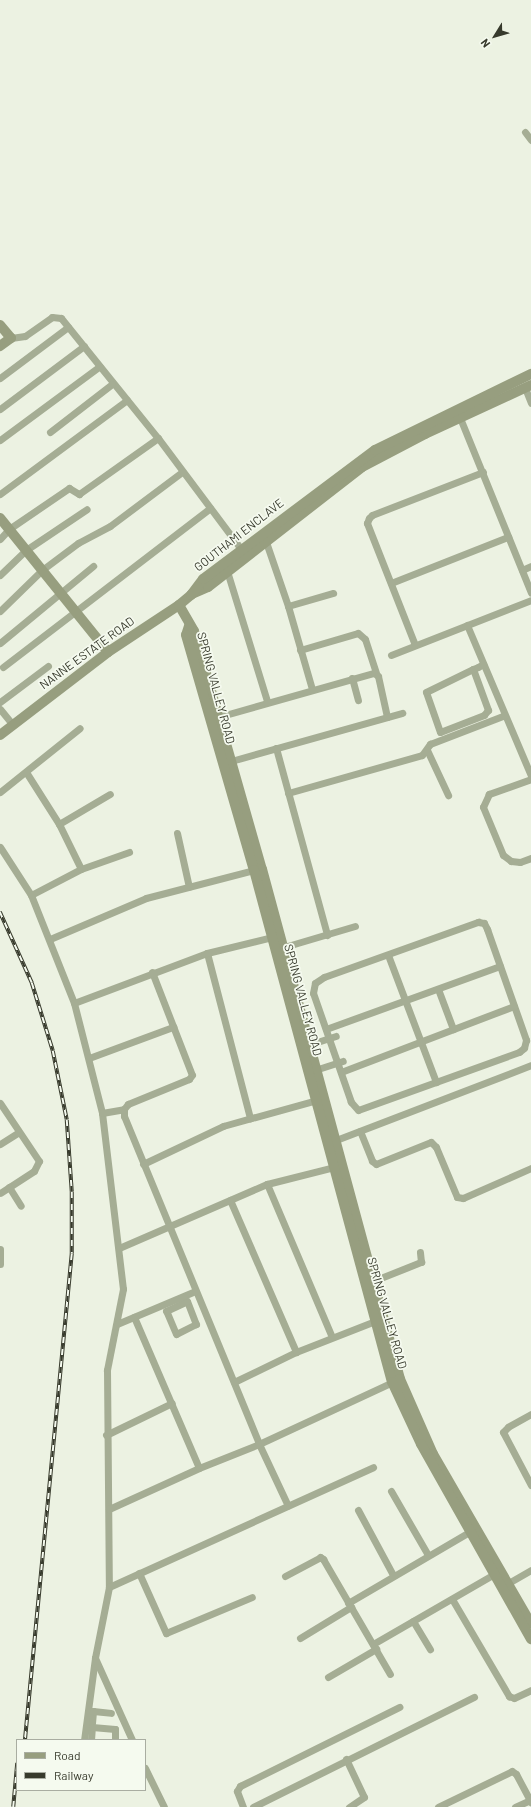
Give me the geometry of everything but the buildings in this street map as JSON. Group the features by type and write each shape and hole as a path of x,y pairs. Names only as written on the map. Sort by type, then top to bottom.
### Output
{"street":[{"path":"525,132 531,140"},
{"path":"0,346 11,338 25,336 52,317 61,318 100,366 112,384 128,400 158,438 241,550"},
{"path":"0,325 11,338"},
{"path":"0,378 68,327"},
{"path":"0,409 84,346"},
{"path":"0,440 100,366"},
{"name":"GOUTHAMI ENCLAVE","path":"191,595 208,587 362,467 531,374"},
{"path":"50,432 112,384"},
{"path":"528,387 531,403"},
{"name":"GOUTHAMI ENCLAVE","path":"191,595 203,579 375,450 458,413 528,387"},
{"path":"0,494 128,400"},
{"path":"458,413 531,593"},
{"path":"0,539 9,530 69,488 79,494 158,438"},
{"path":"0,611 42,570 78,543 110,526 182,472"},
{"path":"416,646 367,523 372,515 483,472"},
{"path":"3,667 210,508"},
{"path":"0,575 26,550 87,509"},
{"path":"0,518 108,652"},
{"path":"391,583 508,536"},
{"path":"266,542 288,606 312,689"},
{"path":"0,643 60,591 93,566"},
{"path":"522,570 531,566"},
{"path":"227,571 267,702"},
{"path":"288,606 333,593"},
{"name":"NANNE ESTATE ROAD","path":"0,735 108,652 191,595"},
{"path":"391,655 531,600"},
{"path":"179,604 189,626"},
{"path":"467,625 531,778 489,794 483,807 503,855 511,861 520,862 531,858"},
{"name":"SPRING VALLEY ROAD","path":"531,1624 504,1585 494,1574 469,1532 418,1438 396,1380 375,1322 339,1166 336,1140 318,1070 311,1044 301,1024 277,936 231,761 194,631 189,626 186,635 254,870 277,936 284,947 301,1024 317,1100 339,1166 373,1281 396,1380 504,1585 531,1639"},
{"path":"300,650 358,633 365,639 387,717"},
{"path":"473,669 488,710 484,715 440,732 426,692 473,669 484,664"},
{"path":"0,702 48,666"},
{"path":"218,716 352,678 376,674"},
{"path":"352,678 358,700"},
{"path":"0,709 13,725"},
{"path":"231,761 402,713"},
{"path":"288,793 422,755 430,744 505,715"},
{"path":"0,792 80,728"},
{"path":"276,748 327,934"},
{"path":"427,750 448,795"},
{"path":"26,772 60,824 81,869"},
{"path":"60,824 110,794"},
{"path":"177,833 189,887"},
{"path":"0,847 31,895 50,939 74,1002 102,1113 119,1248 123,1289 107,1370 106,1435 109,1509 109,1587 95,1658 90,1711 91,1739"},
{"path":"31,895 81,869 129,852"},
{"path":"50,939 112,911 189,887 254,870"},
{"path":"482,922 486,926 500,966 526,1040 522,1050 358,1110 351,1102 332,1037 326,1029 313,993 315,983 324,978 482,922"},
{"path":"284,947 355,926"},
{"path":"74,1002 207,953 277,936"},
{"path":"207,953 250,1118"},
{"path":"388,955 436,1082"},
{"path":"326,1029 500,966"},
{"path":"152,972 192,1075 189,1079 128,1104 124,1109 124,1116 259,1444 288,1506"},
{"path":"438,989 453,1029"},
{"path":"341,1072 514,1006"},
{"path":"89,1058 173,1027"},
{"path":"311,1044 332,1037"},
{"path":"318,1070 340,1062"},
{"path":"336,1140 531,1065"},
{"path":"143,1164 223,1126 317,1100"},
{"path":"0,1103 18,1132 39,1160 39,1166 0,1193"},
{"path":"102,1113 124,1109"},
{"path":"360,1131 372,1162 376,1164 431,1142 436,1147 457,1197 463,1198 531,1168"},
{"path":"0,1144 18,1132"},
{"path":"119,1248 169,1228 267,1184 339,1166"},
{"path":"267,1184 332,1337"},
{"path":"9,1187 21,1206"},
{"path":"230,1200 296,1352"},
{"path":"0,1249 0,1264"},
{"path":"373,1281 421,1262 420,1252"},
{"path":"117,1324 196,1294"},
{"path":"187,1301 196,1324 177,1334 166,1312 170,1305 187,1301 196,1294"},
{"path":"134,1317 199,1468"},
{"path":"234,1382 296,1352 332,1337 375,1322"},
{"path":"109,1509 199,1468 259,1444 396,1380"},
{"path":"106,1435 172,1403"},
{"path":"531,1414 508,1427 503,1432 531,1485"},
{"path":"109,1587 373,1467"},
{"path":"391,1491 428,1555"},
{"path":"358,1510 393,1575"},
{"path":"300,1638 393,1575 469,1532"},
{"path":"285,1576 320,1557 390,1674"},
{"path":"504,1585 531,1570"},
{"path":"139,1573 164,1630 169,1633 252,1597"},
{"path":"328,1677 413,1621 494,1574"},
{"path":"452,1599 509,1696 514,1698 531,1690"},
{"path":"413,1621 430,1649"},
{"path":"95,1658 132,1739"},
{"path":"253,1807 346,1758 474,1696"},
{"path":"243,1807 237,1791 240,1786 399,1707"},
{"path":"90,1711 111,1713"},
{"path":"84,1739 90,1725"},
{"path":"90,1725 115,1729 116,1739"},
{"path":"346,1758 364,1797 349,1807"},
{"path":"146,1770 164,1807"},
{"path":"438,1807 512,1771 516,1774 530,1801 515,1807"}],"railway":[{"path":"0,912 32,983 53,1051 67,1120 72,1192 72,1254 25,1739"},
{"path":"13,1807 16,1774"}]}
